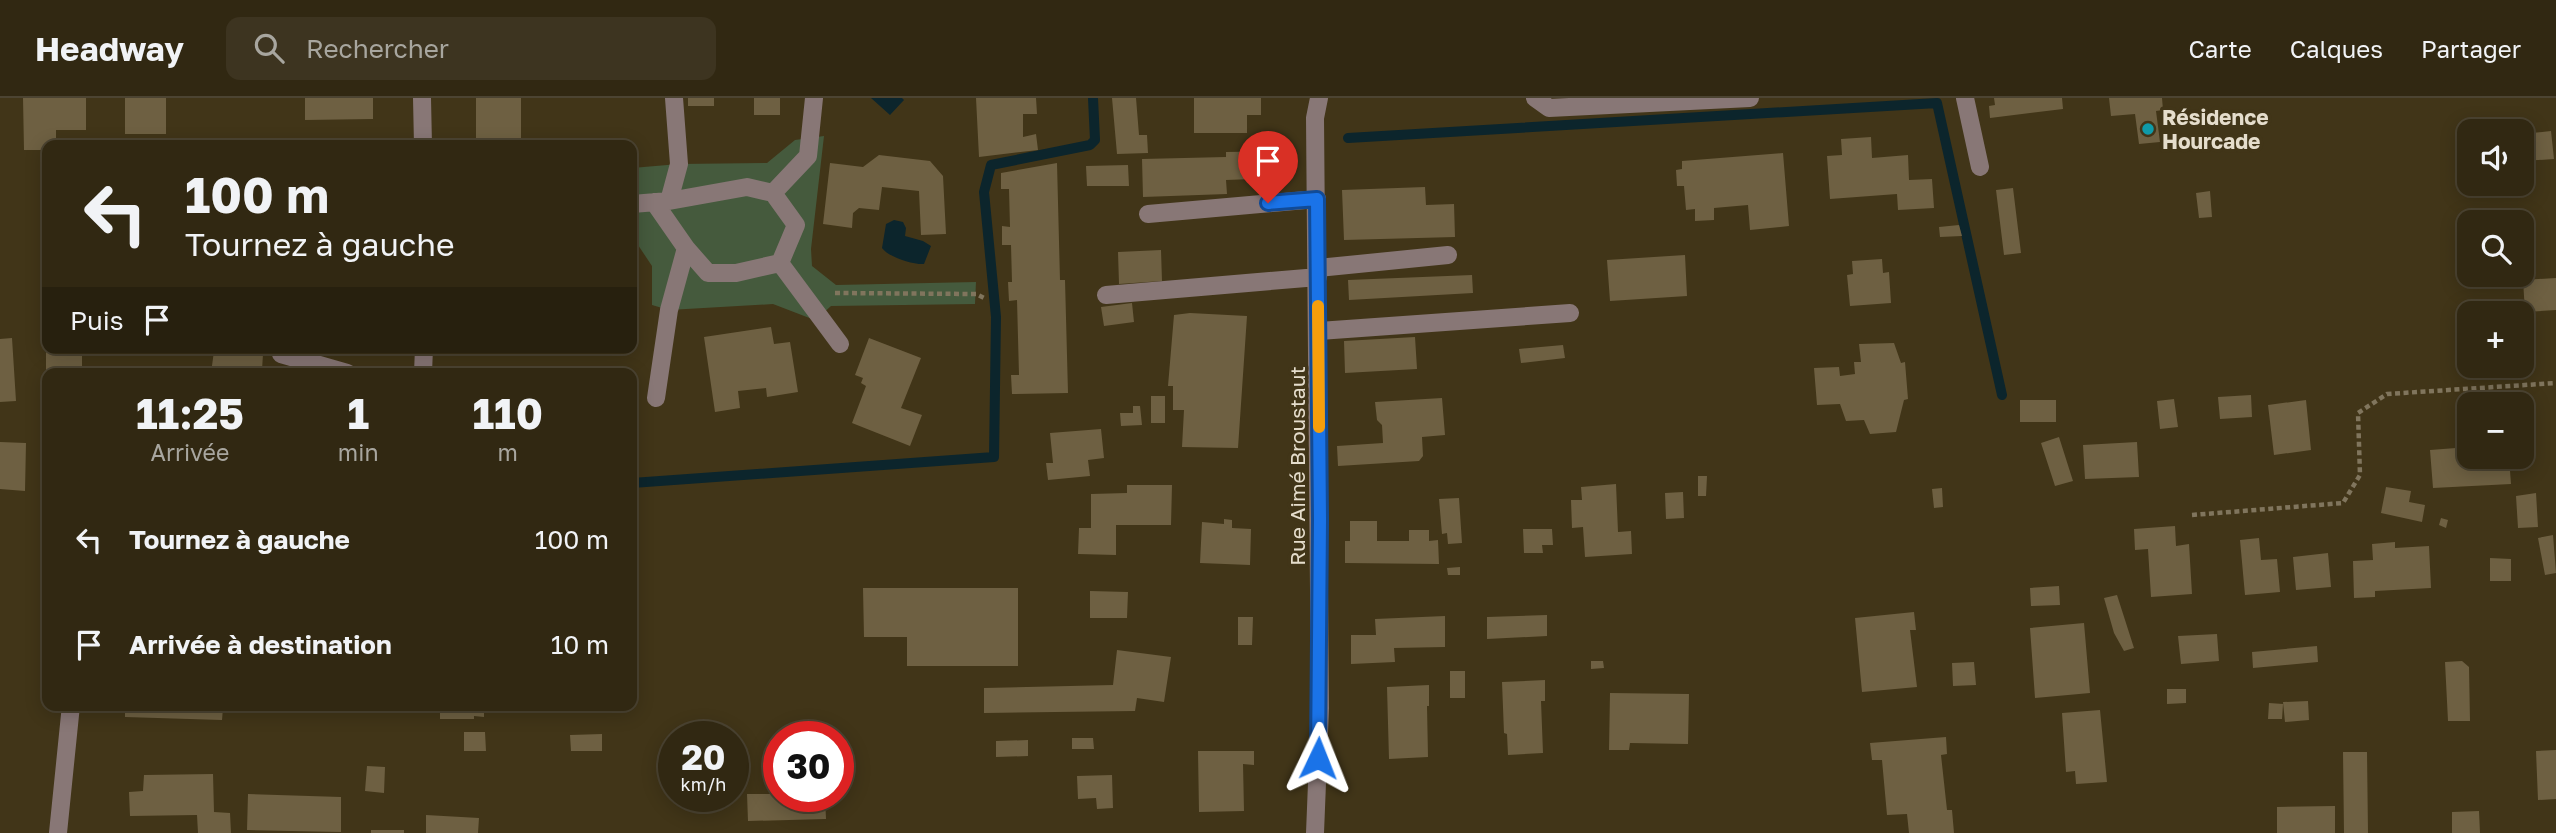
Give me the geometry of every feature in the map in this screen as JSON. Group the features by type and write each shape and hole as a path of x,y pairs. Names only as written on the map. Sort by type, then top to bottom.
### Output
{"street":[{"path":"422,98 423,140"},
{"path":"662,202 678,164 674,98"},
{"path":"773,193 808,156 814,98"},
{"name":"Rue Aimé Broustaut","path":"1315,833 1320,708 1319,331 1315,118 1318,98"},
{"path":"1535,98 1549,108 1750,98"},
{"path":"1965,98 1980,167"},
{"path":"637,204 747,187 773,193 796,225 780,263"},
{"path":"1148,214 1317,199"},
{"path":"662,202 686,248 708,272 736,273 780,263"},
{"path":"656,398 669,310 686,248"},
{"path":"1106,295 1448,255"},
{"path":"780,263 840,344"},
{"path":"1319,331 1570,313"},
{"path":"281,354 330,368"},
{"path":"58,833 70,711"}],"path":[{"path":"803,293 976,293 984,298"},
{"path":"2192,515 2343,503 2360,475 2358,413 2387,394 2556,383"}],"green space":[{"path":"824,136 811,249 812,266 836,285 976,282 975,304 831,306 812,319 773,304 669,310 652,305 652,266 637,244 637,168 767,163 795,140"}],"water":[{"path":"871,98 902,98 904,100 890,115"},
{"path":"894,220 903,222 906,228 905,236 931,246 924,264 902,260 882,248 886,224"}],"building":[{"path":"23,98 86,98 86,130 56,130 56,140 42,140 42,150 24,150"},
{"path":"125,98 166,98 166,134 125,134"},
{"path":"305,98 373,98 373,119 305,120"},
{"path":"476,98 521,98 521,140 476,140"},
{"path":"688,98 714,98 714,106 688,106"},
{"path":"754,98 780,98 780,115 754,115"},
{"path":"976,98 1036,98 1037,114 1023,114 1023,137 1036,134 1038,150 979,157"},
{"path":"1112,98 1136,98 1139,135 1147,135 1148,153 1117,154"},
{"path":"1194,98 1261,98 1261,115 1247,115 1247,133 1194,133"},
{"path":"1994,98 2062,98 2063,109 1990,118 1989,106 1995,105"},
{"name":"Résidence Hourcade","path":"2109,98 2162,98 2163,110 2156,111 2160,142 2139,144 2135,114 2111,116"},
{"path":"2551,131 2554,159 2534,160 2534,133"},
{"path":"1871,137 1872,158 1908,155 1909,180 1932,179 1934,208 1898,210 1897,194 1830,199 1827,156 1842,155 1841,139"},
{"path":"1282,151 1282,178 1226,180 1227,194 1143,197 1142,159 1226,157 1226,152"},
{"path":"1783,153 1789,226 1750,230 1748,205 1714,208 1714,220 1695,221 1695,209 1686,210 1684,186 1677,186 1676,170 1682,169 1682,161"},
{"path":"879,155 930,161 943,176 946,234 921,235 919,191 882,187 879,210 859,208 853,213 852,228 823,224 830,163 863,167"},
{"path":"1057,163 1060,280 1065,280 1068,393 1012,394 1011,375 1019,375 1017,300 1009,301 1008,282 1012,282 1011,245 1002,245 1002,226 1010,227 1009,189 1001,189 1001,173"},
{"path":"1128,165 1129,186 1087,186 1086,166"},
{"path":"1425,187 1426,205 1454,204 1455,237 1344,240 1342,190"},
{"path":"2013,188 2021,253 2004,255 1996,190"},
{"path":"2210,191 2212,217 2199,218 2196,193"},
{"path":"1959,225 1962,236 1940,237 1939,227"},
{"path":"1161,250 1162,281 1119,284 1118,252"},
{"path":"1685,255 1687,296 1610,301 1607,260"},
{"path":"1882,259 1883,273 1889,272 1891,303 1850,306 1847,275 1853,274 1852,261"},
{"path":"1472,275 1473,293 1349,300 1348,280"},
{"path":"2556,278 2556,310 2534,311 2534,301 2524,301 2523,287 2534,287 2534,279"},
{"path":"1132,303 1134,322 1104,326 1101,307"},
{"path":"1190,313 1247,316 1238,448 1182,447 1184,410 1173,410 1173,386 1168,386 1174,315"},
{"path":"771,327 774,344 790,342 798,392 767,397 766,388 738,391 740,408 715,412 704,337"},
{"path":"1415,337 1417,369 1345,373 1344,341"},
{"path":"12,338 16,401 0,402 0,339"},
{"path":"869,338 921,358 901,408 922,415 910,446 852,423 866,386 861,383 863,378 855,375"},
{"path":"1894,343 1901,363 1905,362 1908,399 1904,400 1896,432 1870,434 1864,420 1846,421 1840,404 1817,405 1814,368 1839,367 1840,376 1855,374 1854,362 1861,362 1859,344"},
{"path":"1563,345 1565,358 1521,363 1519,349"},
{"path":"46,354 82,354 82,368 46,368"},
{"path":"214,354 263,354 262,368 212,368"},
{"path":"2251,395 2252,417 2220,419 2218,397"},
{"path":"1151,396 1165,396 1165,423 1151,423"},
{"path":"1442,398 1445,435 1422,437 1423,456 1419,461 1338,466 1337,446 1383,443 1382,425 1377,420 1375,402"},
{"path":"2174,399 2178,427 2160,429 2157,401"},
{"path":"2020,400 2056,400 2056,422 2020,422"},
{"path":"2306,400 2311,450 2274,455 2268,405"},
{"path":"1133,406 1140,406 1142,425 1121,426 1120,413 1133,413"},
{"path":"1101,429 1104,458 1088,460 1090,476 1048,480 1046,463 1053,463 1050,433"},
{"path":"2059,437 2073,481 2055,486 2041,443"},
{"path":"0,442 26,443 25,491 0,489"},
{"path":"2137,442 2139,477 2085,479 2083,445"},
{"path":"2457,448 2457,469 2510,469 2511,484 2433,488 2430,450"},
{"path":"1698,476 1707,476 1706,496 1698,496"},
{"path":"1616,484 1618,532 1631,531 1632,554 1585,557 1583,527 1572,528 1571,500 1582,500 1581,487"},
{"path":"1127,485 1172,485 1171,525 1116,525 1116,555 1078,554 1079,528 1091,528 1091,494 1127,493"},
{"path":"2386,487 2411,491 2409,502 2425,505 2422,522 2381,513"},
{"path":"1942,488 1943,507 1934,508 1932,489"},
{"path":"1683,492 1684,518 1666,519 1665,493"},
{"path":"2536,493 2538,527 2518,528 2516,496"},
{"path":"1459,498 1462,543 1448,544 1447,533 1442,534 1439,499"},
{"path":"2441,518 2448,520 2446,528 2439,525"},
{"path":"1224,519 1232,520 1232,528 1251,529 1250,565 1200,563 1202,522 1224,524"},
{"path":"1350,521 1377,521 1377,541 1409,541 1409,530 1429,530 1429,541 1438,540 1439,564 1345,563 1345,541 1350,541"},
{"path":"2175,526 2176,546 2189,544 2192,594 2151,597 2148,549 2135,550 2134,529"},
{"path":"1523,529 1552,529 1553,545 1542,545 1543,553 1524,553"},
{"path":"2553,535 2556,573 2545,575 2538,538"},
{"path":"2259,538 2261,560 2277,559 2280,592 2245,595 2240,540"},
{"path":"2395,542 2395,548 2429,546 2431,588 2375,591 2375,597 2354,598 2353,561 2373,560 2372,544"},
{"path":"2328,553 2331,587 2296,590 2293,557"},
{"path":"2490,558 2511,559 2511,581 2490,581"},
{"path":"1460,567 1460,575 1448,575 1447,568"},
{"path":"2059,586 2060,605 2031,606 2030,588"},
{"path":"863,588 1018,588 1018,666 907,666 907,637 864,637"},
{"path":"1090,591 1128,592 1127,618 1090,618"},
{"path":"2117,595 2134,648 2124,651 2114,633 2104,598"},
{"path":"1914,612 1916,630 1910,630 1917,687 1862,692 1855,618"},
{"path":"1547,615 1547,636 1487,639 1487,617"},
{"path":"1445,616 1445,647 1394,648 1395,662 1351,664 1351,635 1376,635 1375,619"},
{"path":"1238,617 1253,617 1252,645 1238,645"},
{"path":"2084,623 2090,693 2035,698 2030,628"},
{"path":"2217,634 2219,661 2181,664 2178,636"},
{"path":"2317,646 2318,662 2253,668 2252,652"},
{"path":"1117,650 1171,657 1164,702 1137,698 1135,711 984,713 984,688 1113,685"},
{"path":"1591,661 1603,661 1604,668 1591,669"},
{"path":"2462,661 2469,667 2470,721 2448,721 2445,662"},
{"path":"1974,662 1976,685 1953,686 1952,663"},
{"path":"1450,671 1465,671 1465,698 1450,698"},
{"path":"1545,680 1545,701 1541,701 1543,753 1508,755 1507,734 1504,733 1502,682"},
{"path":"1429,685 1428,757 1389,759 1387,687"},
{"path":"2167,689 2186,689 2186,703 2167,704"},
{"path":"1610,693 1689,694 1688,744 1630,743 1629,750 1609,750"},
{"path":"2308,701 2309,720 2285,722 2283,702"},
{"path":"2269,703 2283,704 2282,719 2268,719"},
{"path":"2100,710 2107,782 2076,784 2075,771 2066,772 2062,713"},
{"path":"125,711 223,711 222,720 125,717"},
{"path":"440,711 484,711 484,717 474,716 474,719 440,719"},
{"path":"464,732 485,732 486,751 464,751"},
{"path":"602,734 602,751 571,751 570,735"},
{"path":"1946,737 1947,754 1941,755 1947,810 1952,810 1954,833 1909,833 1907,814 1887,815 1882,760 1872,760 1870,743"},
{"path":"1072,738 1093,738 1094,749 1072,749"},
{"path":"1028,740 1028,756 996,757 996,741"},
{"path":"2556,750 2556,799 2538,800 2536,751"},
{"path":"1198,751 1254,751 1254,765 1243,764 1244,811 1199,812"},
{"path":"2343,752 2367,752 2368,833 2344,833"},
{"path":"367,766 385,767 384,793 365,791"},
{"path":"213,774 214,812 230,813 231,833 198,833 197,815 130,816 129,792 143,791 144,775"},
{"path":"1112,775 1113,808 1097,809 1096,798 1078,799 1077,776"},
{"path":"248,794 341,797 341,832 247,830"},
{"path":"749,794 763,794 763,812 826,812 826,819 748,821"},
{"path":"2335,806 2335,833 2277,833 2277,807"},
{"path":"2479,811 2480,833 2452,833 2452,812"},
{"path":"426,815 479,818 478,833 426,833"},
{"path":"371,830 404,830 404,833 371,833"}],"waterway":[{"path":"637,483 994,457 996,317 984,192 991,165 1090,145 1095,140 1093,98"},
{"path":"1348,138 1937,103 2002,395"}],"slow traffic":[{"path":"1318,306 1319,427"}],"place":[{"name":"Résidence Hourcade","path":"2148,129"}],"route":[{"path":"1268,203 1317,199 1320,520 1318,758"}]}
